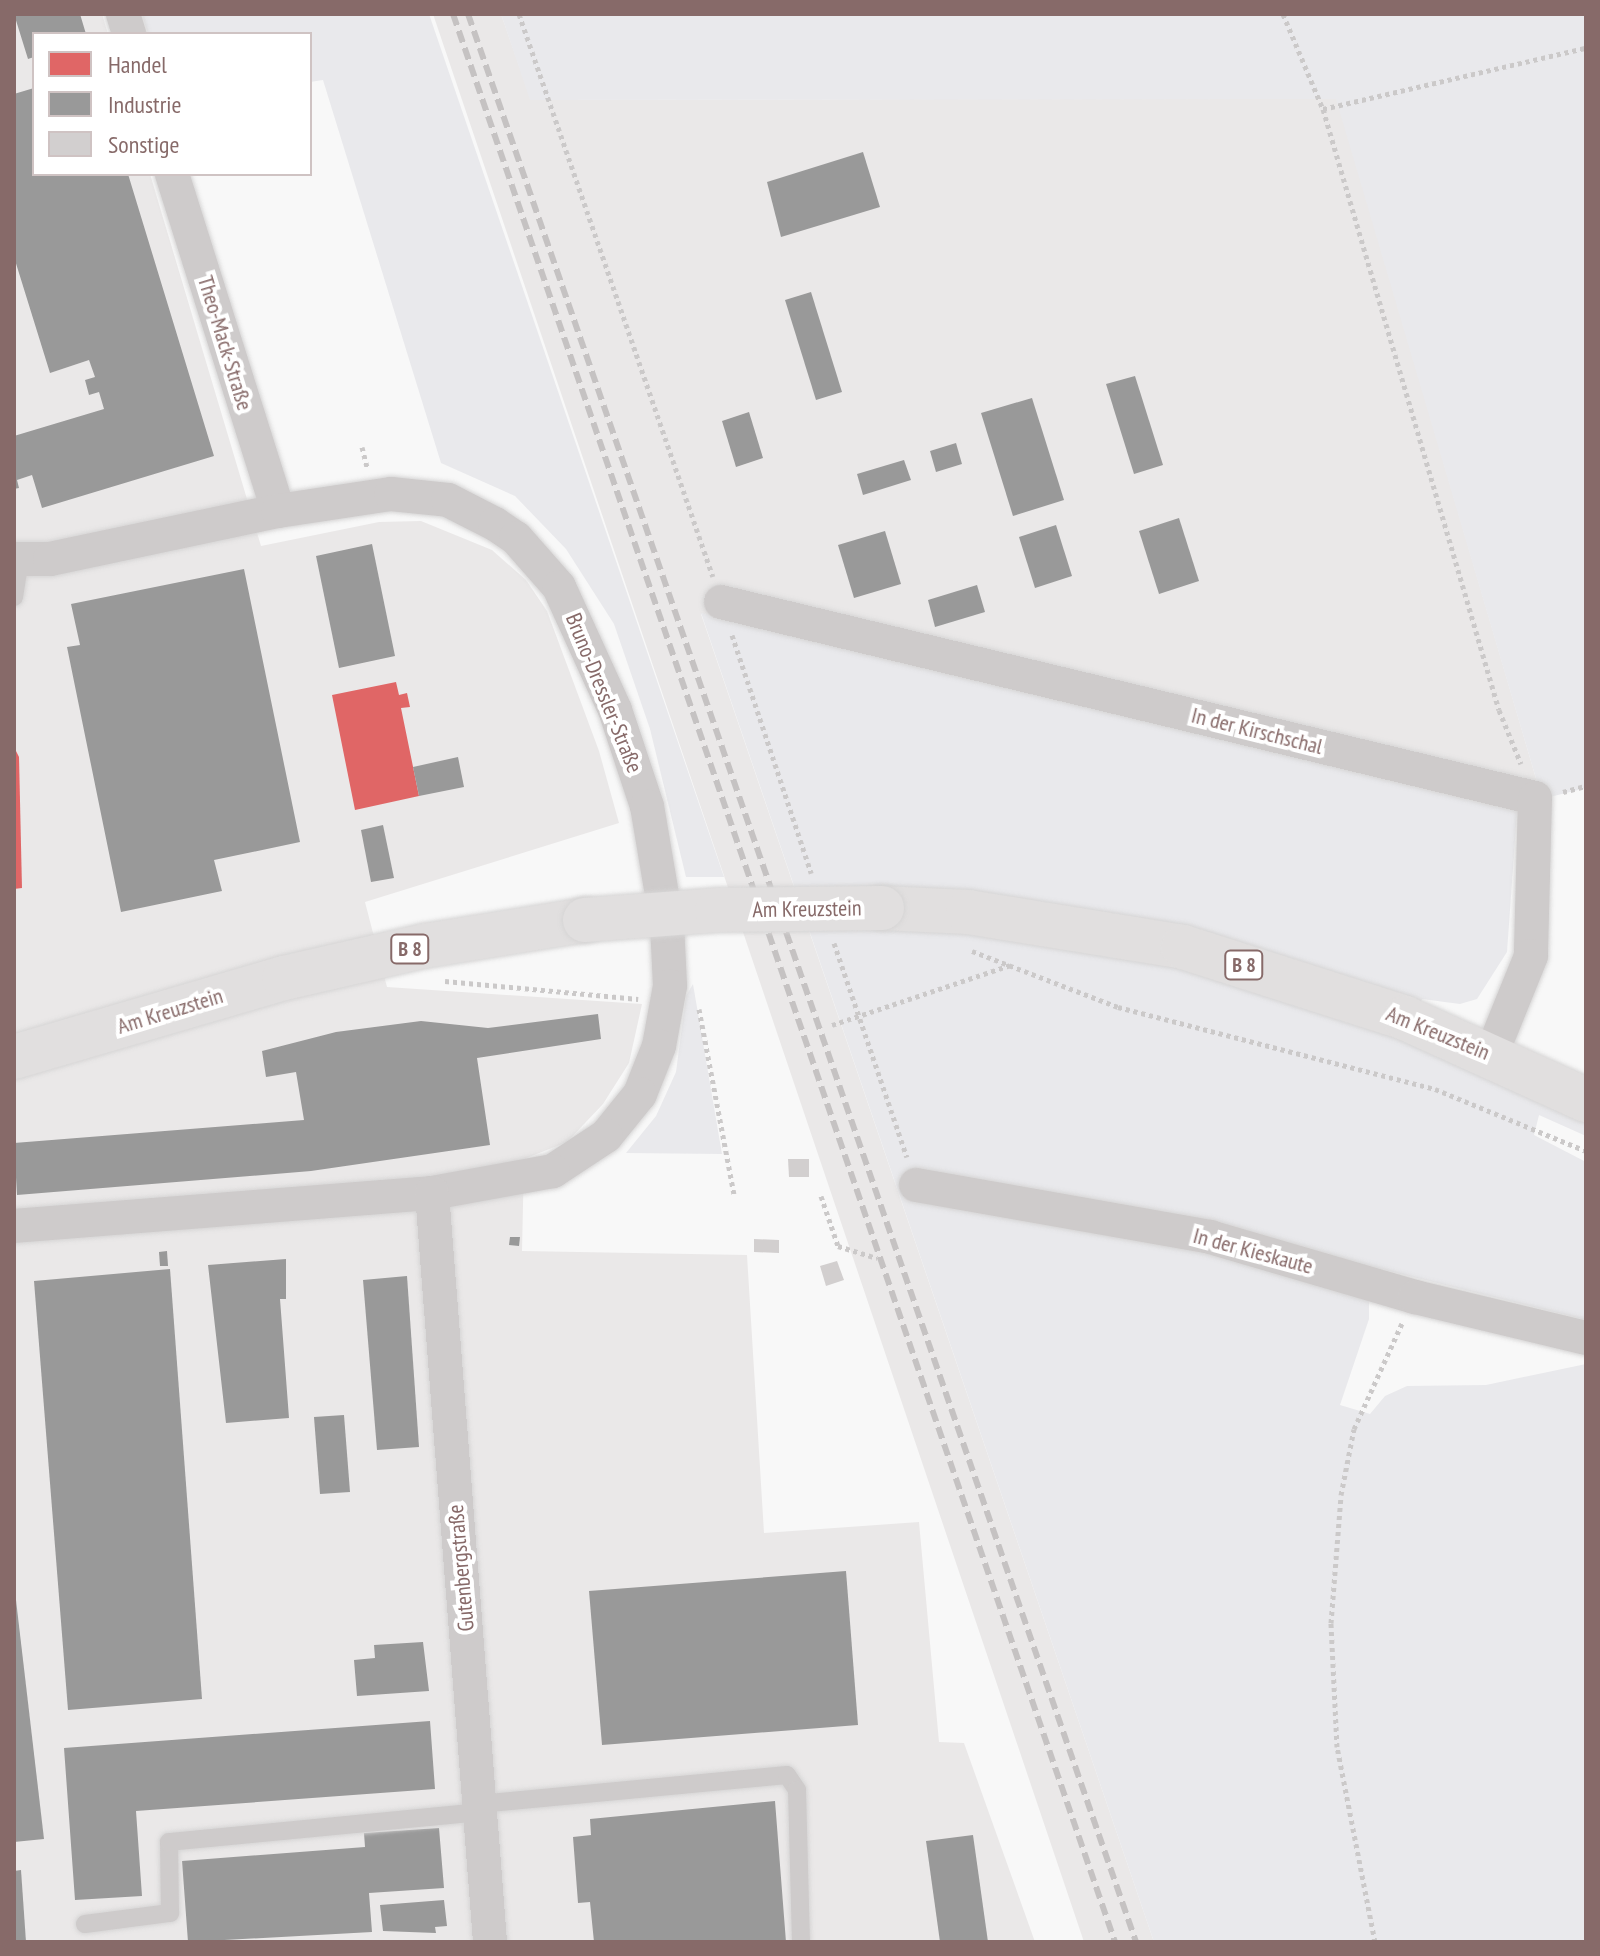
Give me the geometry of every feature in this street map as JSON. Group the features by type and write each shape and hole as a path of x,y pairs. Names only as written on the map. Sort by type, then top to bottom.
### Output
{"main road":[{"name":"Am Kreuzstein","path":"14,1057 284,978 424,946 585,920 717,910 882,908 982,914 1183,947 1311,984 1491,1055 1586,1100"}],"street":[{"name":"Theo-Mack-Straße","path":"173,176 278,511"},
{"name":"Bruno-Dressler-Straße","path":"17,559 64,557 278,511 391,494 448,500 516,538 559,587 595,657 647,806 684,1002"},
{"name":"In der Kirschschal","path":"721,602 1535,798"},
{"path":"1491,1055 1531,956 1535,798"},
{"path":"14,1226 432,1193 526,1179 587,1152 640,1094 659,1046 684,1002"},
{"name":"In der Kieskaute","path":"916,1185 1210,1237 1415,1297 1586,1338"},
{"name":"Gutenbergstraße","path":"432,1193 490,1942"}],"lane":[{"path":"14,597 17,559"},
{"path":"85,1924 170,1913 169,1842 787,1775 797,1790 801,1942"}],"path":[{"path":"519,14 721,602"},
{"path":"1283,14 1323,109 1499,710 1535,798"},
{"path":"1323,109 1586,48"},
{"path":"966,949 1118,1007 1435,1089 1586,1151"},
{"path":"832,1025 1011,965"},
{"path":"438,981 622,999"},
{"path":"684,1002 734,1194"},
{"path":"821,1196 838,1246 877,1258"},
{"path":"1375,1942 1337,1747 1330,1681 1334,1559 1354,1429 1415,1297"}],"shaded area":[{"path":"14,14 102,14 107,32 32,32 32,176 151,176 261,546 379,522 421,521 492,550 526,580 547,611 599,751 619,823 365,902 387,987 642,1004 629,1063 603,1104 567,1142 524,1159 522,1251 747,1255 764,1533 919,1522 939,1742 964,1743 1035,1942 14,1942"},
{"path":"142,14 429,14 724,877 686,877 650,729 614,624 566,549 515,496 441,463 323,80 312,82 312,32 147,32"},
{"path":"433,14 501,14 531,100 1337,98 1542,799 1517,812 701,614 1154,1942 1084,1942"},
{"path":"501,14 1586,14 1586,788 1542,799 1336,99 530,100"},
{"path":"701,613 1517,812 1507,952 1477,999 1460,1004 1422,999 1407,1041 1586,1123 1586,1136 1539,1115 1534,1135 1586,1162 1586,1320 1369,1266 1369,1319 1340,1405 1370,1414 1385,1396 1407,1386 1486,1385 1586,1364 1586,1942 1154,1942"},
{"path":"693,984 722,1154 626,1153 656,1116 676,1072 686,996"}],"building: Handel":[{"path":"396,682 399,695 407,693 410,707 401,708 419,796 355,810 332,695"},
{"path":"14,747 19,757 22,888 14,889"}],"building: Industrie":[{"path":"14,14 80,14 85,32 32,32 32,58 28,59"},
{"path":"32,89 32,176 129,176 214,456 42,508 32,475 17,480 19,488 14,489 14,436 104,409 99,392 89,395 85,380 95,377 89,360 50,373 14,257 14,94"},
{"path":"863,152 880,207 781,237 767,182"},
{"path":"811,292 842,392 816,400 785,300"},
{"path":"1135,376 1163,465 1134,474 1106,384"},
{"path":"1032,398 1064,500 1013,516 981,413"},
{"path":"749,412 763,458 736,467 722,421"},
{"path":"956,443 962,464 936,472 930,451"},
{"path":"904,460 911,480 863,495 857,474"},
{"path":"1179,518 1199,581 1159,594 1139,531"},
{"path":"1056,525 1072,576 1035,588 1019,537"},
{"path":"885,531 901,584 854,598 838,545"},
{"path":"372,544 395,656 339,668 316,556"},
{"path":"244,569 300,842 214,860 222,891 121,912 67,647 80,645 71,604"},
{"path":"977,585 985,612 935,627 928,600"},
{"path":"458,757 464,787 419,796 413,767"},
{"path":"383,825 394,878 371,882 361,830"},
{"path":"598,1014 601,1039 477,1058 490,1145 311,1171 17,1195 14,1143 304,1120 296,1072 266,1077 262,1051 336,1032 421,1021 488,1028"},
{"path":"510,1237 520,1237 519,1246 509,1245"},
{"path":"167,1251 168,1266 160,1266 159,1252"},
{"path":"286,1259 286,1299 280,1299 289,1418 226,1423 208,1265"},
{"path":"170,1269 202,1699 68,1710 34,1281"},
{"path":"407,1276 419,1447 377,1450 363,1280"},
{"path":"344,1415 350,1492 320,1494 314,1417"},
{"path":"846,1571 858,1725 602,1745 589,1591"},
{"path":"14,1583 44,1839 14,1842"},
{"path":"423,1642 429,1691 357,1696 354,1660 375,1658 374,1645"},
{"path":"430,1721 435,1789 136,1811 142,1896 75,1900 64,1748"},
{"path":"775,1801 786,1942 594,1942 590,1902 578,1903 573,1837 591,1835 590,1819"},
{"path":"439,1828 444,1888 369,1893 372,1932 188,1942 182,1861 365,1847 364,1833"},
{"path":"973,1835 988,1942 940,1942 926,1841"},
{"path":"21,1870 26,1942 14,1942 14,1871"},
{"path":"444,1900 447,1926 435,1927 436,1933 383,1931 380,1905"}],"building: Sonstige":[{"path":"788,1159 809,1159 809,1177 789,1177"},
{"path":"754,1239 779,1240 779,1253 754,1252"},
{"path":"837,1261 844,1280 826,1286 820,1266"}],"railway":[{"path":"453,14 1115,1942"},
{"path":"468,14 1136,1942"}]}
